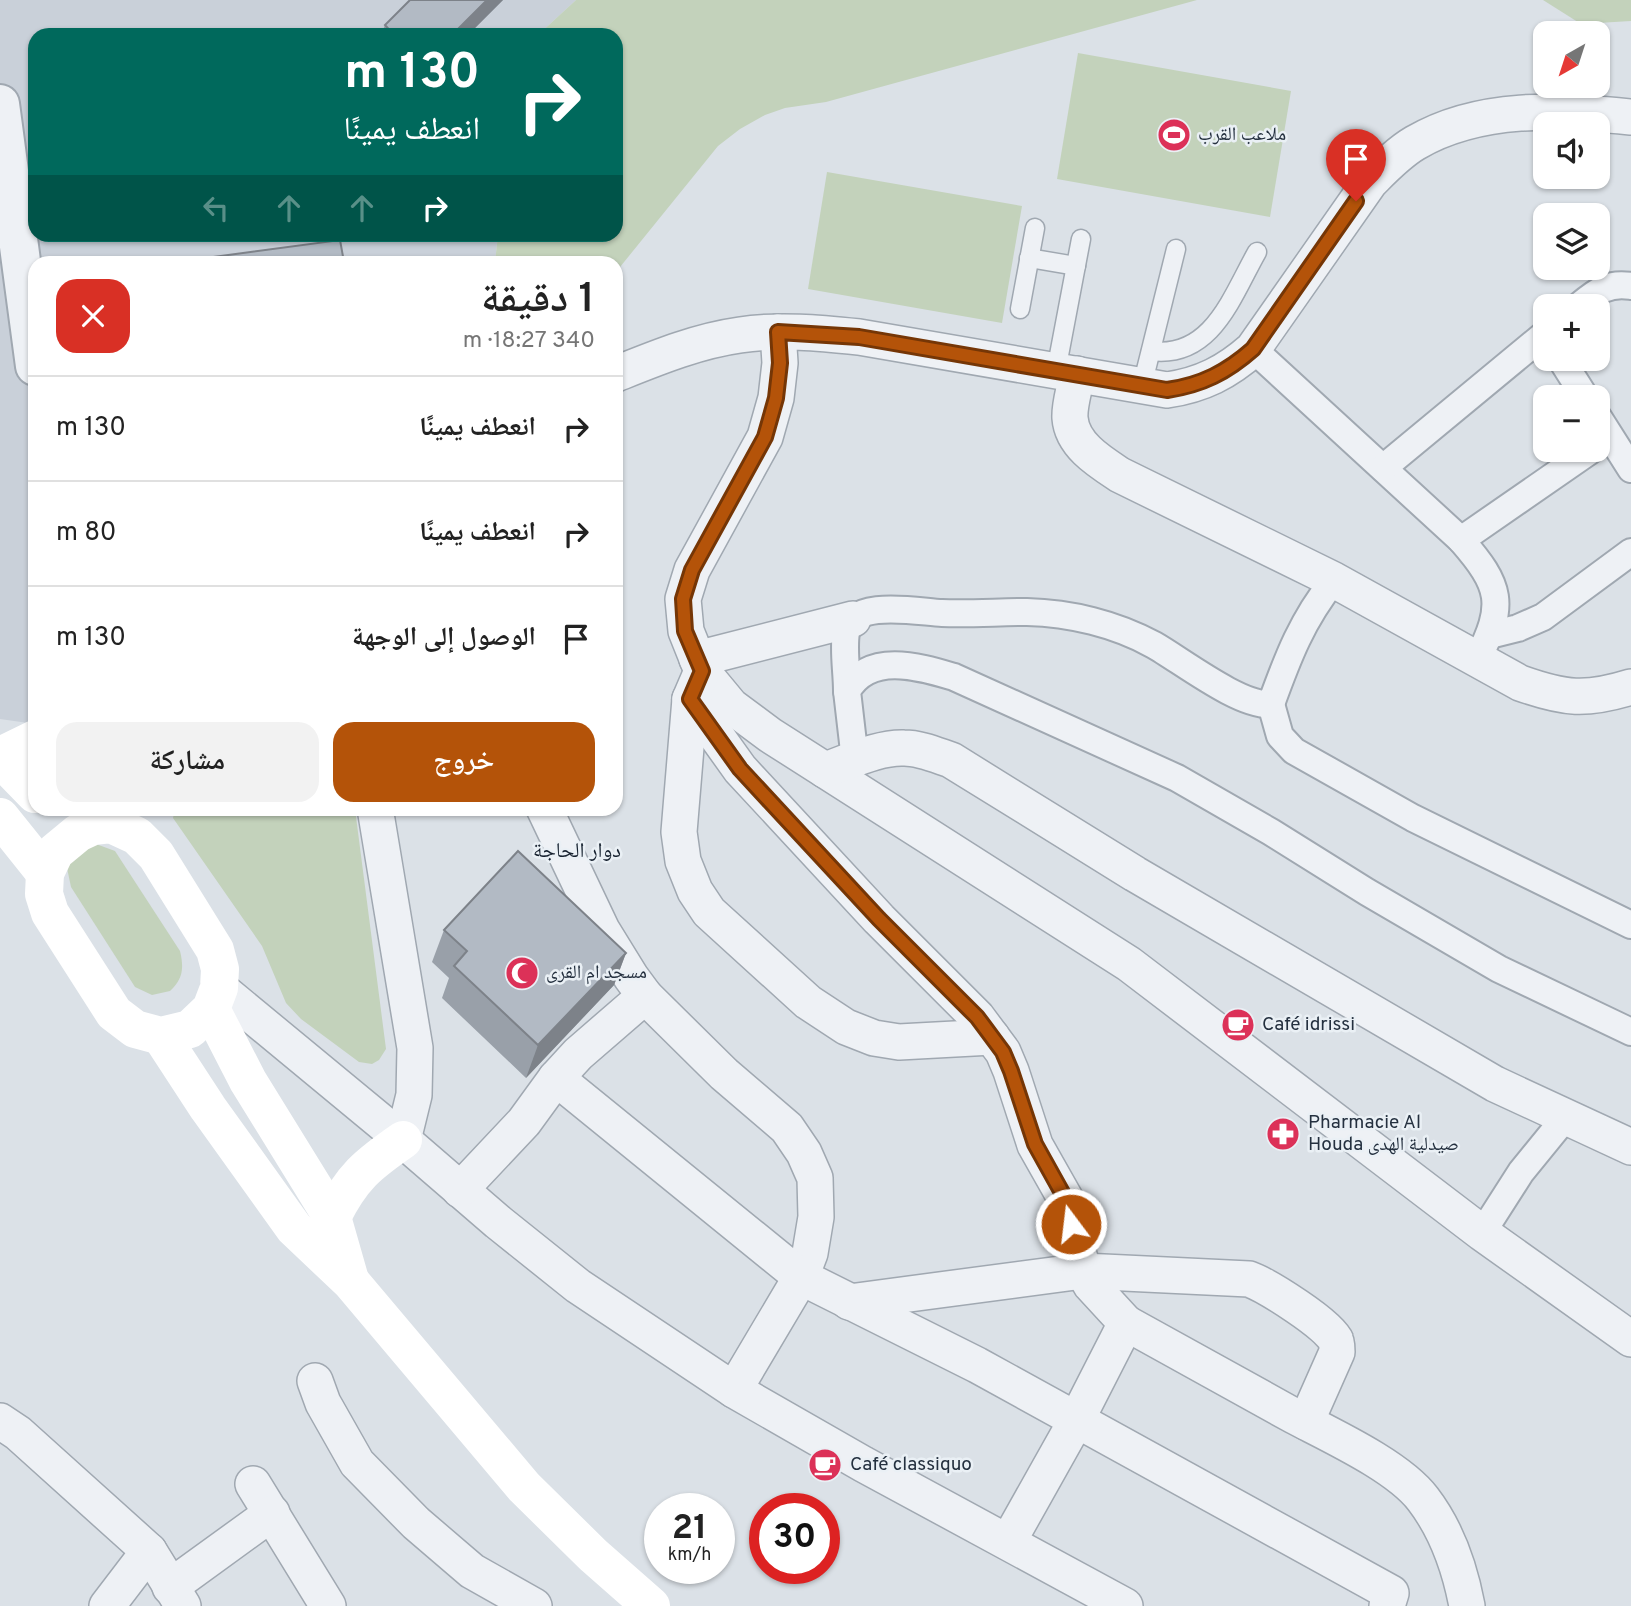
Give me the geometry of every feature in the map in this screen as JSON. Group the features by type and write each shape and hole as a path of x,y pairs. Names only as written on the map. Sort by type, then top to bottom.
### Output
{"main road":[{"path":"28,742 0,757 28,787"},
{"path":"0,817 46,873"},
{"path":"68,822 93,826 131,822 156,855 215,950 220,969 215,999 190,1029 161,1035 135,1030 114,1013 50,914 44,894 46,873 68,822"},
{"path":"215,999 248,1081 332,1217 351,1282"},
{"path":"161,1035 282,1214 351,1282 524,1487 650,1606"},
{"path":"332,1217 356,1176 403,1140"}],"street":[{"path":"1,111 28,314"},
{"path":"623,371 702,344 740,335 778,332 859,337 1167,390 1201,383 1236,364 1253,349 1370,182 1413,144 1471,119 1502,115 1578,112 1631,117"},
{"path":"1594,294 1608,286 1631,286"},
{"path":"778,332 780,363 776,398 765,437 692,570 683,599 685,631 696,676 740,769 879,919 977,1017 1003,1052 1035,1144 1065,1198 1083,1271 1091,1285 1126,1324 1346,1442 1394,1473 1421,1496 1438,1522 1453,1556 1467,1606"},
{"path":"1382,468 1533,344"},
{"path":"1253,349 1461,540 1485,567 1494,586 1496,605 1484,648"},
{"path":"1066,373 1070,419 1077,438 1097,460 1120,475 1334,580 1484,648 1520,683 1548,693 1579,698 1631,687"},
{"path":"1610,448 1631,468"},
{"path":"1461,540 1566,462"},
{"path":"1484,648 1543,617 1630,554"},
{"path":"1334,580 1303,623 1271,704 1280,736 1294,751 1413,818 1631,925"},
{"path":"696,676 869,611 890,609 944,613 1028,612 1100,623 1129,633 1213,682 1261,705 1271,704"},
{"path":"840,765 847,691 846,632 853,619"},
{"path":"847,691 859,675 870,668 889,665 927,669 954,677 1177,778 1499,969 1631,1032"},
{"path":"696,676 731,706 840,765 1129,964 1482,1233 1631,1339"},
{"path":"696,676 679,832 683,861 695,891 709,912 808,1002 846,1027 874,1038 899,1042 992,1037"},
{"path":"840,765 883,751 903,748 924,751 951,760 1071,835 1495,1084 1631,1147"},
{"path":"376,816 415,1048 414,1095 403,1140"},
{"path":"548,816 602,930 645,996 724,1074 787,1128 804,1153 815,1178 816,1217 810,1253 802,1277 734,1390"},
{"path":"460,1190 524,1122 556,1077 578,1054 645,996"},
{"path":"215,999 403,1140 578,1286 734,1390 1125,1606"},
{"path":"556,1077 802,1277 977,1365 1077,1419 1396,1602"},
{"path":"1482,1233 1521,1172 1565,1118"},
{"path":"849,1302 1083,1271 1249,1279 1262,1284 1325,1328 1336,1342 1337,1352 1306,1422"},
{"path":"1008,1542 1077,1419 1126,1324"},
{"path":"315,1381 323,1403 357,1463 416,1523 472,1571 534,1606"},
{"path":"0,1422 18,1433 149,1551 176,1596 272,1513"},
{"path":"253,1484 328,1606"},
{"path":"107,1606 149,1551"}],"lane":[{"path":"1020,309 1035,228"},
{"path":"1066,373 1081,239"},
{"path":"1142,386 1176,249"},
{"path":"1151,351 1168,353 1178,350 1208,333 1257,252"},
{"path":"1029,258 1076,267"}],"shaded area":[{"path":"0,0 576,0 546,28 28,28 28,242 497,242 496,256 28,256 28,723 0,719"}],"green space":[{"path":"576,0 1197,0 826,102 785,108 765,115 718,146 623,263 623,256 496,256 497,242 623,242 623,28 546,28"},
{"path":"1543,0 1631,0 1631,21 1576,21"},
{"name":"ملاعب القرب","path":"1078,53 1291,91 1270,217 1057,179"},
{"path":"827,172 1022,206 1002,323 808,289"},
{"path":"356,816 386,1049 379,1060 372,1064 359,1062 301,1019 286,1003 262,946 173,818"},
{"path":"96,844 115,851 180,951 181,973 178,982 170,991 152,995 135,987 71,887 67,868 70,859"}],"building":[{"path":"410,0 487,0 459,28 388,28 385,25"},
{"path":"340,242 343,256 221,256"},
{"name":"مسجد ام القرى","path":"518,851 626,953 538,1045 454,966 467,951 444,930"}],"place":[{"name":"ملاعب القرب","path":"1174,135"},
{"name":"مسجد ام القرى","path":"522,973"},
{"name":"Café idrissi","path":"1238,1025"},
{"name":"Pharmacie Al Houda صيدلية الهدى","path":"1283,1134"},
{"name":"Café classiquo","path":"825,1465"}],"district":[{"name":"دوار الحاجة","path":"577,851"}],"route":[{"path":"1071,1224 1065,1198 1035,1144 1003,1052 977,1017 879,919 740,769 690,699 702,671 685,631 683,599 692,570 765,437 776,398 780,363 778,332 859,337 1167,390 1184,388 1217,376 1253,349 1356,201"}]}
